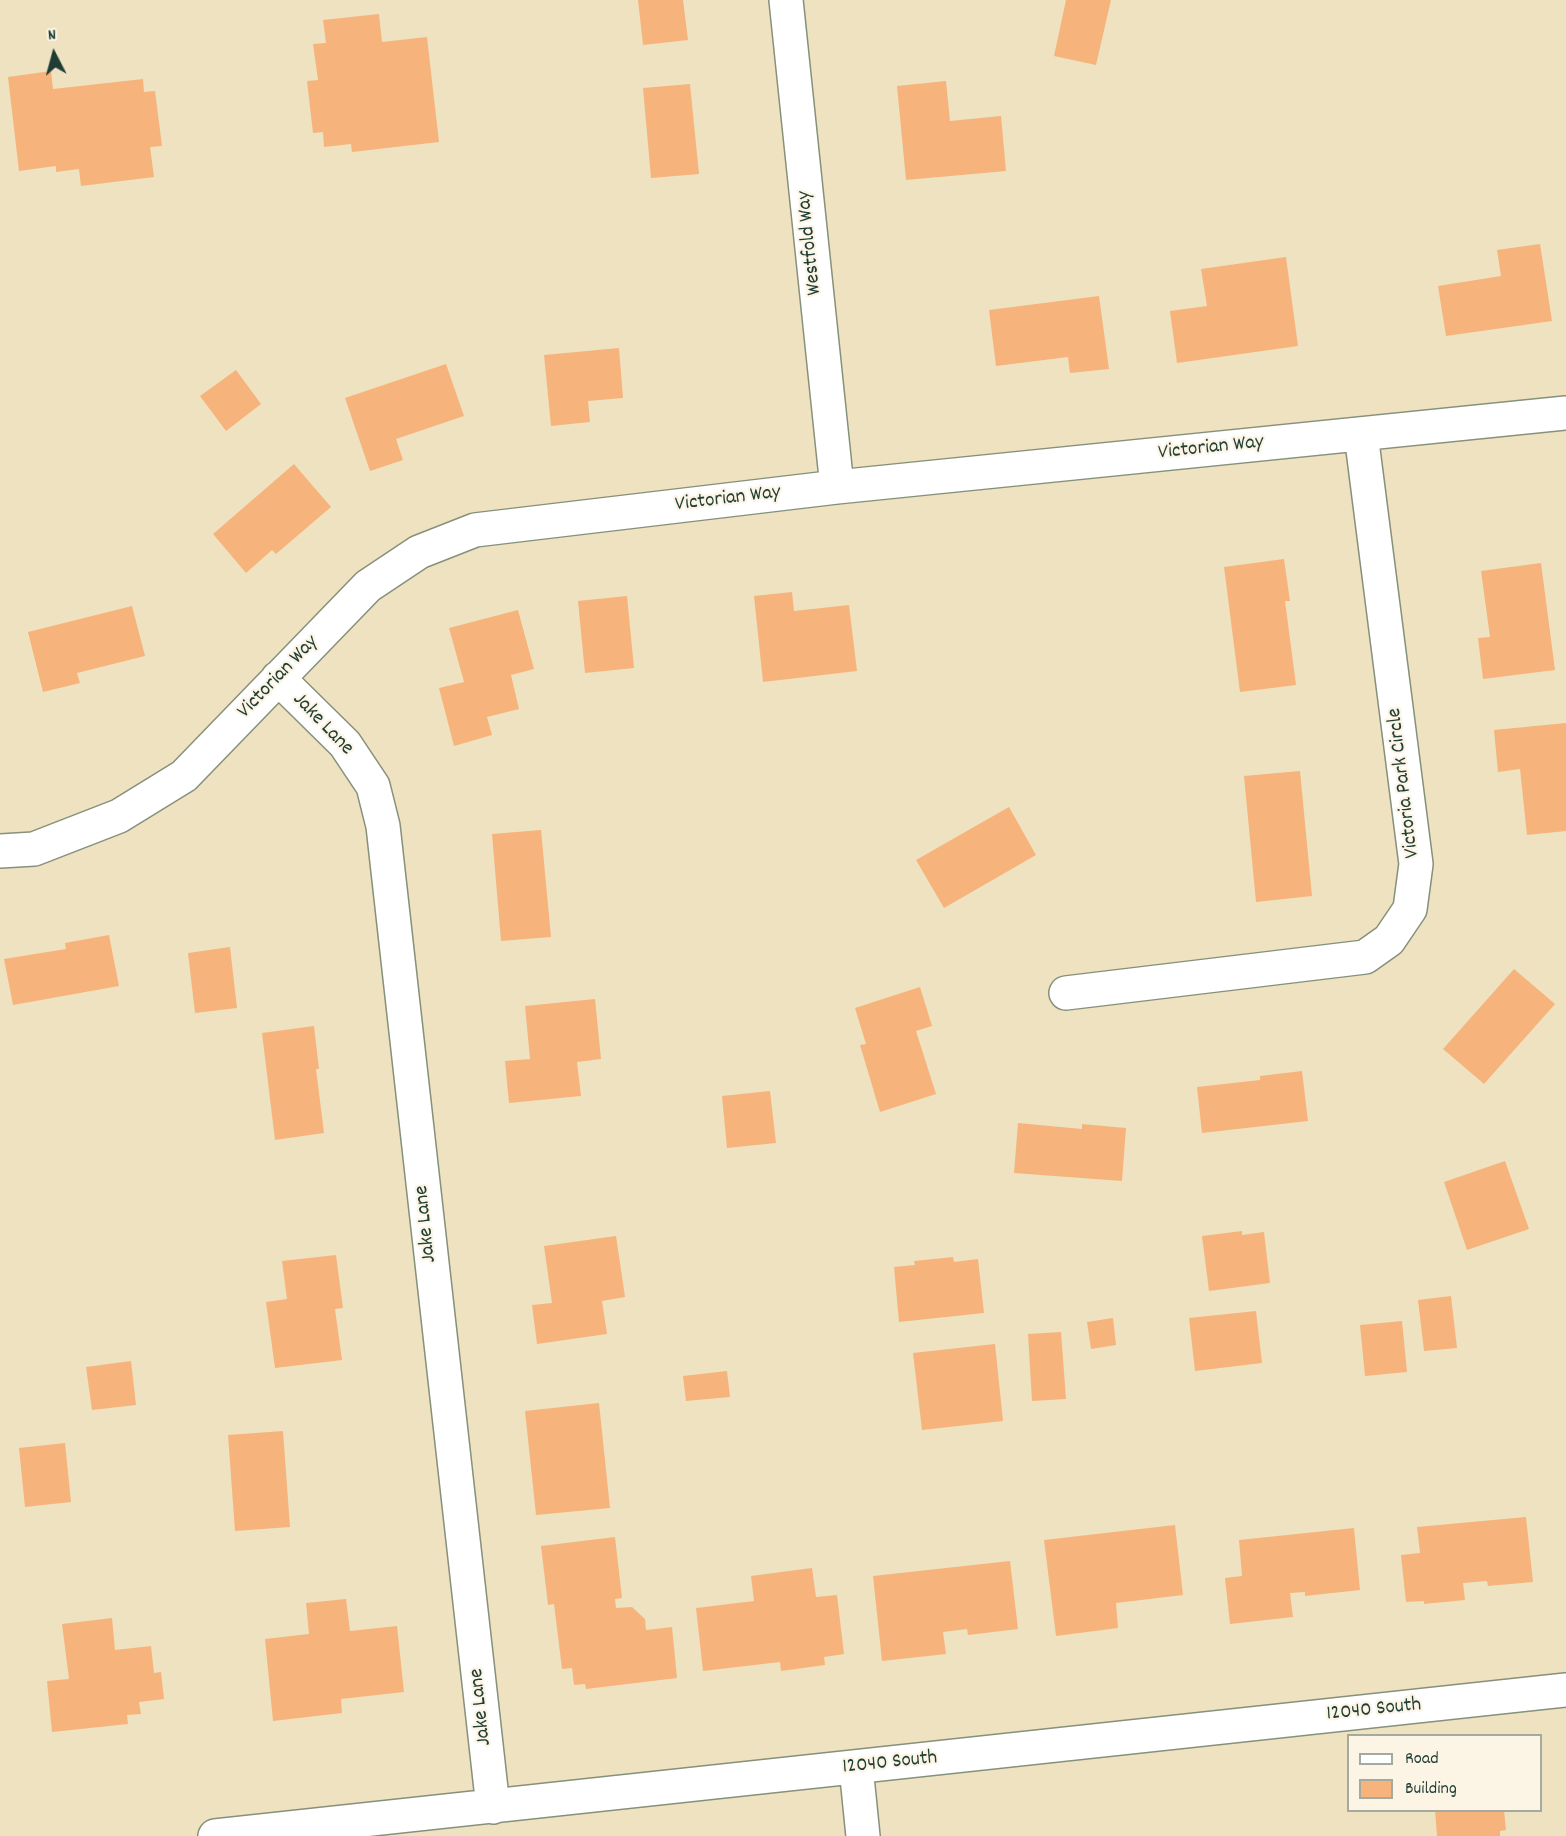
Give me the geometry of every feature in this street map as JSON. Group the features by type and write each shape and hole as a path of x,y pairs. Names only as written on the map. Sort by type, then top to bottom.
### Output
{"street":[{"name":"Westfold Way","path":"786,0 837,487"},
{"name":"Victorian Way","path":"0,851 34,849 119,816 184,776 368,586 419,552 475,530 837,487 1566,413"},
{"name":"Victoria Park Circle","path":"1066,993 1365,957 1389,940 1410,909 1416,864 1361,434"},
{"name":"Jake Lane","path":"278,678 345,744 373,786 383,826 493,1807"},
{"name":"12040 South","path":"215,1836 1566,1690"},
{"path":"856,1767 863,1836"}],"building":[{"path":"638,0 683,0 688,40 643,45"},
{"path":"1066,0 1111,0 1096,65 1054,56"},
{"path":"379,14 382,42 427,37 439,142 352,152 351,144 324,147 323,132 313,133 307,81 318,80 313,44 326,43 323,20"},
{"path":"51,71 53,89 143,79 144,92 155,91 162,146 150,147 154,177 81,186 79,169 56,172 56,166 19,171 8,77"},
{"path":"946,81 950,121 1001,116 1006,171 906,180 897,86"},
{"path":"690,84 699,174 651,178 643,88"},
{"path":"1540,244 1552,321 1446,336 1438,286 1501,276 1497,250"},
{"path":"1286,257 1298,346 1177,363 1170,311 1207,306 1201,269"},
{"path":"1099,296 1109,369 1070,373 1068,357 996,366 989,310"},
{"path":"619,348 623,398 588,401 590,422 551,426 544,355"},
{"path":"446,364 464,416 396,439 403,460 370,471 345,398"},
{"path":"236,370 261,404 226,431 200,396"},
{"path":"294,464 331,507 276,554 272,550 246,573 213,534"},
{"path":"1284,559 1290,601 1285,601 1296,685 1240,692 1224,567"},
{"path":"1541,563 1555,670 1483,679 1478,638 1490,637 1481,571"},
{"path":"792,592 794,611 849,605 857,671 763,682 754,596"},
{"path":"627,596 634,668 585,673 578,601"},
{"path":"132,606 145,656 77,673 80,683 43,692 28,632"},
{"path":"518,610 534,669 511,675 519,709 487,717 492,735 454,746 439,688 464,682 449,628"},
{"path":"1566,723 1566,831 1527,835 1520,769 1498,772 1494,730"},
{"path":"1300,771 1312,896 1256,902 1244,776"},
{"path":"1009,807 1036,855 944,908 916,860"},
{"path":"541,830 551,937 501,941 492,834"},
{"path":"109,935 119,986 13,1005 4,959 66,949 65,943"},
{"path":"230,947 237,1008 195,1013 188,953"},
{"path":"1514,969 1555,1004 1484,1084 1443,1049"},
{"path":"920,987 932,1026 916,1031 936,1094 880,1112 860,1045 866,1044 855,1008"},
{"path":"595,999 601,1059 577,1062 581,1096 509,1103 505,1061 530,1059 525,1006"},
{"path":"314,1026 319,1069 316,1069 324,1133 275,1140 262,1033"},
{"path":"1302,1071 1308,1121 1202,1133 1197,1087 1260,1080 1260,1076"},
{"path":"770,1091 776,1143 727,1148 722,1096"},
{"path":"1018,1123 1082,1129 1082,1124 1126,1128 1122,1181 1014,1173"},
{"path":"1505,1161 1529,1229 1467,1250 1444,1182"},
{"path":"1242,1231 1242,1235 1264,1232 1270,1283 1209,1291 1202,1236"},
{"path":"616,1236 625,1297 602,1301 607,1334 537,1344 532,1305 552,1303 544,1246"},
{"path":"336,1255 343,1308 335,1309 342,1360 275,1368 266,1302 287,1299 282,1261"},
{"path":"953,1257 954,1262 978,1259 984,1313 899,1322 894,1267 915,1265 914,1261"},
{"path":"1451,1296 1457,1348 1424,1351 1418,1300"},
{"path":"1256,1311 1262,1363 1195,1371 1189,1318"},
{"path":"1113,1318 1116,1345 1091,1349 1087,1322"},
{"path":"1402,1321 1407,1372 1365,1376 1360,1325"},
{"path":"1061,1332 1066,1399 1032,1401 1028,1334"},
{"path":"995,1344 1003,1421 922,1430 913,1353"},
{"path":"131,1361 136,1405 92,1410 86,1367"},
{"path":"727,1371 730,1397 686,1401 683,1376"},
{"path":"599,1403 610,1508 536,1515 525,1411"},
{"path":"283,1431 290,1527 235,1531 228,1435"},
{"path":"65,1443 71,1502 25,1507 19,1448"},
{"path":"1526,1517 1533,1582 1488,1586 1487,1581 1463,1583 1465,1600 1424,1604 1424,1601 1406,1602 1401,1555 1420,1553 1417,1527"},
{"path":"1175,1525 1183,1595 1116,1603 1118,1628 1056,1636 1044,1540"},
{"path":"1354,1528 1360,1590 1305,1596 1305,1592 1290,1593 1293,1617 1230,1624 1225,1578 1242,1576 1239,1540"},
{"path":"615,1537 622,1598 615,1599 616,1608 632,1607 645,1619 646,1630 672,1627 677,1678 586,1689 585,1684 574,1685 572,1668 562,1669 554,1604 548,1605 541,1546"},
{"path":"1010,1561 1018,1629 968,1635 967,1629 943,1632 946,1654 882,1661 873,1576"},
{"path":"812,1568 816,1597 837,1595 844,1654 824,1657 825,1665 781,1671 780,1662 703,1671 696,1608 754,1601 751,1576"},
{"path":"346,1599 350,1631 397,1626 404,1692 341,1699 342,1713 273,1721 265,1639 309,1634 306,1603"},
{"path":"112,1618 115,1650 151,1646 154,1673 161,1672 164,1699 139,1702 141,1714 127,1715 128,1724 52,1732 47,1681 69,1679 62,1624"},
{"path":"1435,1812 1504,1812 1506,1830 1500,1831 1500,1836 1437,1836"}]}
